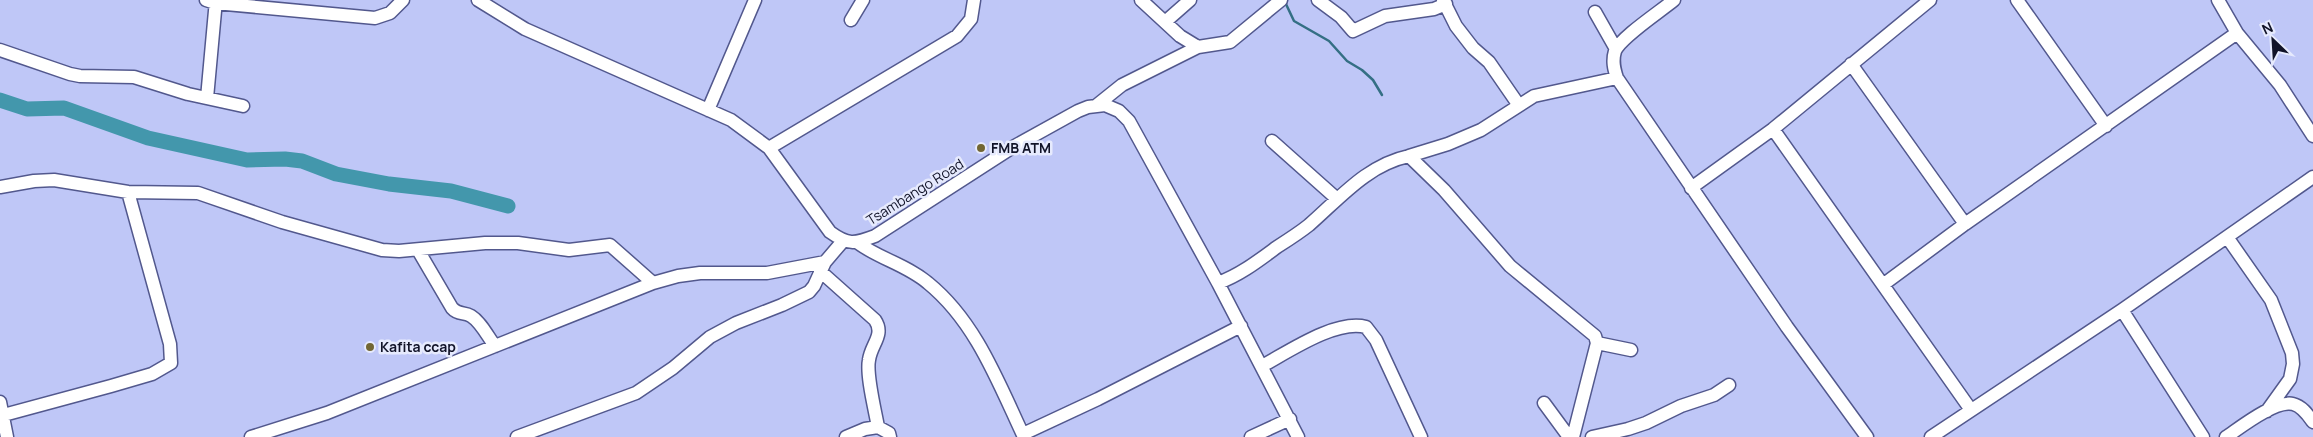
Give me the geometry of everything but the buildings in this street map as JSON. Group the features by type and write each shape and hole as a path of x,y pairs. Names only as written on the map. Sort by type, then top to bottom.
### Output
{"street":[{"path":"207,98 212,1 375,18 390,13 403,0"},
{"path":"708,110 755,0"},
{"path":"851,20 863,0"},
{"path":"769,148 957,36 971,19 974,0"},
{"path":"1141,0 1165,22 1198,47"},
{"path":"1165,22 1190,0"},
{"name":"Tsambango Road","path":"843,241 858,243 875,236 1013,147 1078,111 1097,105 1122,85 1198,47 1230,42 1281,0"},
{"path":"1318,0 1341,17 1353,31 1385,16 1434,9 1445,2 1456,26 1473,48 1489,62 1518,104"},
{"path":"1616,49 1630,35 1674,0"},
{"path":"1691,188 1773,129 1930,0"},
{"path":"2018,0 2106,126"},
{"path":"2218,0 2238,33 2280,85 2313,136"},
{"path":"481,1 525,29 731,120 769,148 830,232 843,241 823,266 814,286 809,292 782,306 736,323 710,337 673,368 636,393 517,437"},
{"path":"1595,12 1616,49 1614,68 1617,78 1787,327 1867,437"},
{"path":"1884,284 1965,224 2238,33"},
{"path":"0,50 70,74 80,76 134,77 207,98 243,106"},
{"path":"1851,64 1965,224"},
{"path":"1218,283 1240,273 1298,233 1336,198 1384,163 1448,144 1481,130 1518,104 1534,96 1617,78"},
{"path":"1097,105 1112,107 1129,121 1241,326 1298,437"},
{"path":"1773,129 1971,410"},
{"path":"1272,141 1336,198"},
{"path":"1409,156 1444,190 1510,266 1595,336 1597,343 1574,437"},
{"path":"1931,437 2122,310 2313,177"},
{"path":"0,187 34,181 54,180 128,192 198,193 282,222 382,250 418,250 485,243 518,243 569,250 610,245 653,284"},
{"path":"2,415 152,374 171,363 170,344 128,192"},
{"path":"2227,236 2271,300 2292,353 2293,364 2290,379 2267,411"},
{"path":"858,243 870,252 907,269 952,305 973,332 1024,435 1241,326"},
{"path":"418,250 455,312 475,319 494,346"},
{"path":"251,437 284,432 494,346 678,276 700,273 767,273 823,266"},
{"path":"823,266 880,327 869,358 878,427"},
{"path":"2122,310 2203,437"},
{"path":"1262,366 1335,329 1350,326 1366,327 1376,340 1421,437"},
{"path":"1597,343 1631,350"},
{"path":"1592,437 1628,429 1714,394 1729,385"},
{"path":"0,402 7,437"},
{"path":"1544,403 1569,437"},
{"path":"2226,437 2267,411 2286,403 2294,404 2301,408 2313,422"},
{"path":"1251,437 1290,419"},
{"path":"846,437 865,429 878,427 889,433 890,437"}],"waterway":[{"path":"1285,2 1294,21 1329,41 1347,61 1362,70 1373,80 1382,95"},
{"path":"0,100 27,109 64,108 148,138 247,160 285,159 302,161 336,174 389,184 451,191 508,206"}],"place":[{"name":"FMB ATM","path":"981,148"},
{"name":"Kafita ccap","path":"370,347"}]}
